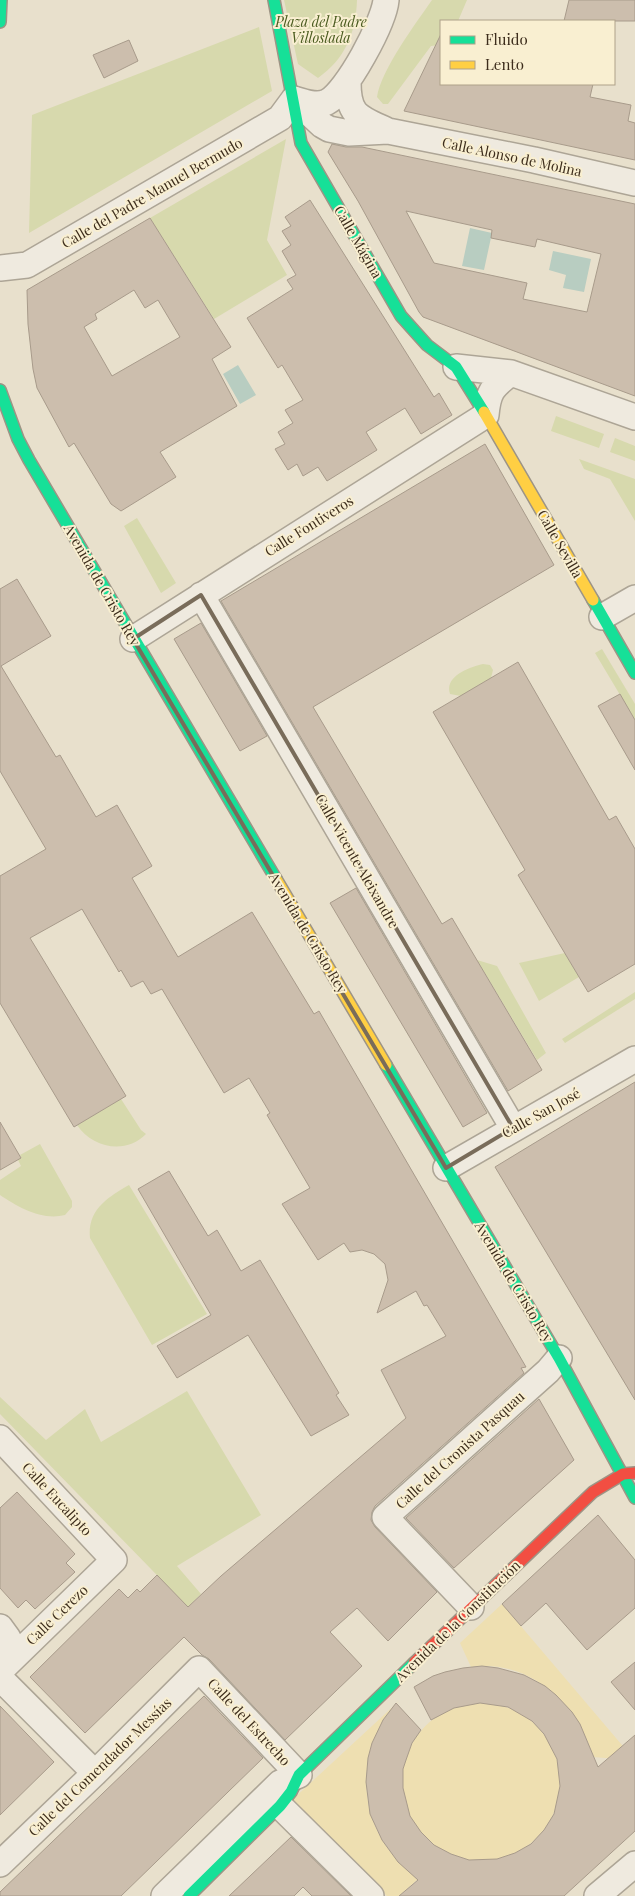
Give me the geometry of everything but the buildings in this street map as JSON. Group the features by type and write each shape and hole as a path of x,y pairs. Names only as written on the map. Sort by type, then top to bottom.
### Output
{"street":[{"path":"0,22 1,0"},
{"path":"274,0 294,98 312,104 327,102 338,94 348,82 370,42 387,3"},
{"name":"Calle Alonso de Molina","path":"348,82 348,96 351,106 359,118 388,131 534,160 635,183"},
{"name":"Calle Alonso de Molina","path":"294,98 322,125 329,129 349,133 388,131"},
{"name":"Calle del Padre Manuel Bermudo","path":"0,268 27,266 36,261 280,118 294,98"},
{"name":"Calle Mágina","path":"294,98 301,143 401,316 427,345 456,367"},
{"path":"456,367 511,373 635,417"},
{"name":"Calle Sevilla","path":"456,367 486,415 635,673"},
{"path":"486,415 490,392 496,384 511,373"},
{"name":"Avenida de Cristo Rey","path":"0,390 18,438 29,460 559,1358 635,1498"},
{"name":"Calle Fontiveros","path":"133,639 486,415"},
{"name":"Calle Vicente Aleixandre","path":"201,595 513,1128"},
{"path":"602,617 635,598"},
{"name":"Calle San José","path":"446,1168 635,1059"},
{"name":"Calle del Cronista Pasquau","path":"471,1607 385,1517 548,1371 559,1358"},
{"name":"Calle Eucalipto","path":"0,1438 114,1560"},
{"path":"623,1474 635,1473"},
{"name":"Avenida de la Constitución","path":"188,1896 280,1806 291,1792 299,1775 471,1607 593,1492 623,1474"},
{"name":"Calle Cerezo","path":"3,1670 114,1560"},
{"path":"0,1626 8,1638 3,1670 95,1774"},
{"name":"Calle del Estrecho","path":"199,1669 299,1775"},
{"name":"Calle del Comendador Messías","path":"0,1864 95,1774 199,1669"},
{"name":"Avenida de la Constitución","path":"164,1896 280,1783 299,1775"},
{"path":"280,1806 372,1896"},
{"path":"603,1894 635,1864"}],"highlighted area":[{"path":"201,595 513,1128 446,1168 133,639"}],"green space":[{"name":"Plaza del Padre Villoslada","path":"284,0 357,0 351,34 342,54 318,78 298,64"},
{"path":"432,0 467,0 458,20 440,20 440,45 431,46 388,104 383,104 377,97 380,86 400,47"},
{"path":"259,27 272,91 29,233 32,115"},
{"path":"286,139 267,240 287,275 214,319 150,218"},
{"path":"556,416 604,434 599,448 551,431"},
{"path":"615,438 635,446 635,461 610,452"},
{"path":"579,459 635,479 635,521 610,479 584,469"},
{"path":"137,518 176,583 161,593 124,526"},
{"path":"602,649 635,704 635,720 595,653"},
{"path":"483,664 490,665 493,670 491,678 461,696 450,694 449,688 454,677 465,670"},
{"path":"565,953 579,977 539,1001 519,963"},
{"path":"477,960 497,966 546,1053 537,1060"},
{"path":"635,992 635,999 565,1043 562,1039"},
{"path":"121,1099 141,1130 146,1134 138,1141 129,1145 110,1146 91,1139 77,1125"},
{"path":"40,1144 72,1201 72,1207 65,1215 48,1216 31,1212 0,1195 0,1180 21,1166 18,1160 21,1158 20,1155"},
{"path":"129,1185 207,1314 152,1345 90,1238 90,1228 95,1212 114,1194"},
{"path":"187,1391 261,1515 177,1566 201,1594 188,1607 0,1414 0,1397 46,1440 85,1409 101,1442"}],"sand":[{"path":"502,1604 633,1758 630,1760 593,1757 586,1738 564,1703 531,1678 513,1670 492,1666 471,1667 460,1643"},
{"path":"399,1701 377,1733 371,1751 367,1769 369,1807 384,1843 396,1858 418,1879 399,1896 387,1896 291,1801"},
{"path":"481,1703 511,1709 537,1726 554,1752 560,1782 554,1812 537,1838 511,1855 481,1861 451,1855 425,1838 408,1812 402,1782 408,1752 425,1726 451,1709"}],"shaded area":[{"path":"470,228 492,233 484,270 462,266"},
{"path":"553,251 591,259 584,292 563,288 566,275 549,270"},
{"path":"238,365 256,395 240,404 223,374"}],"traffic: fast":[{"path":"0,22 1,0"},
{"path":"274,0 301,143 401,316 427,345 456,367 484,412"},
{"path":"0,390 18,439 29,460 276,879"},
{"path":"593,600 635,673"},
{"path":"386,1065 559,1358 635,1498"},
{"path":"189,1896 280,1806 291,1792 299,1775 414,1663"}],"traffic: slow":[{"path":"484,412 593,600"},
{"path":"276,879 386,1065"}],"traffic: jam":[{"path":"414,1663 593,1492 623,1474 635,1473"}]}
